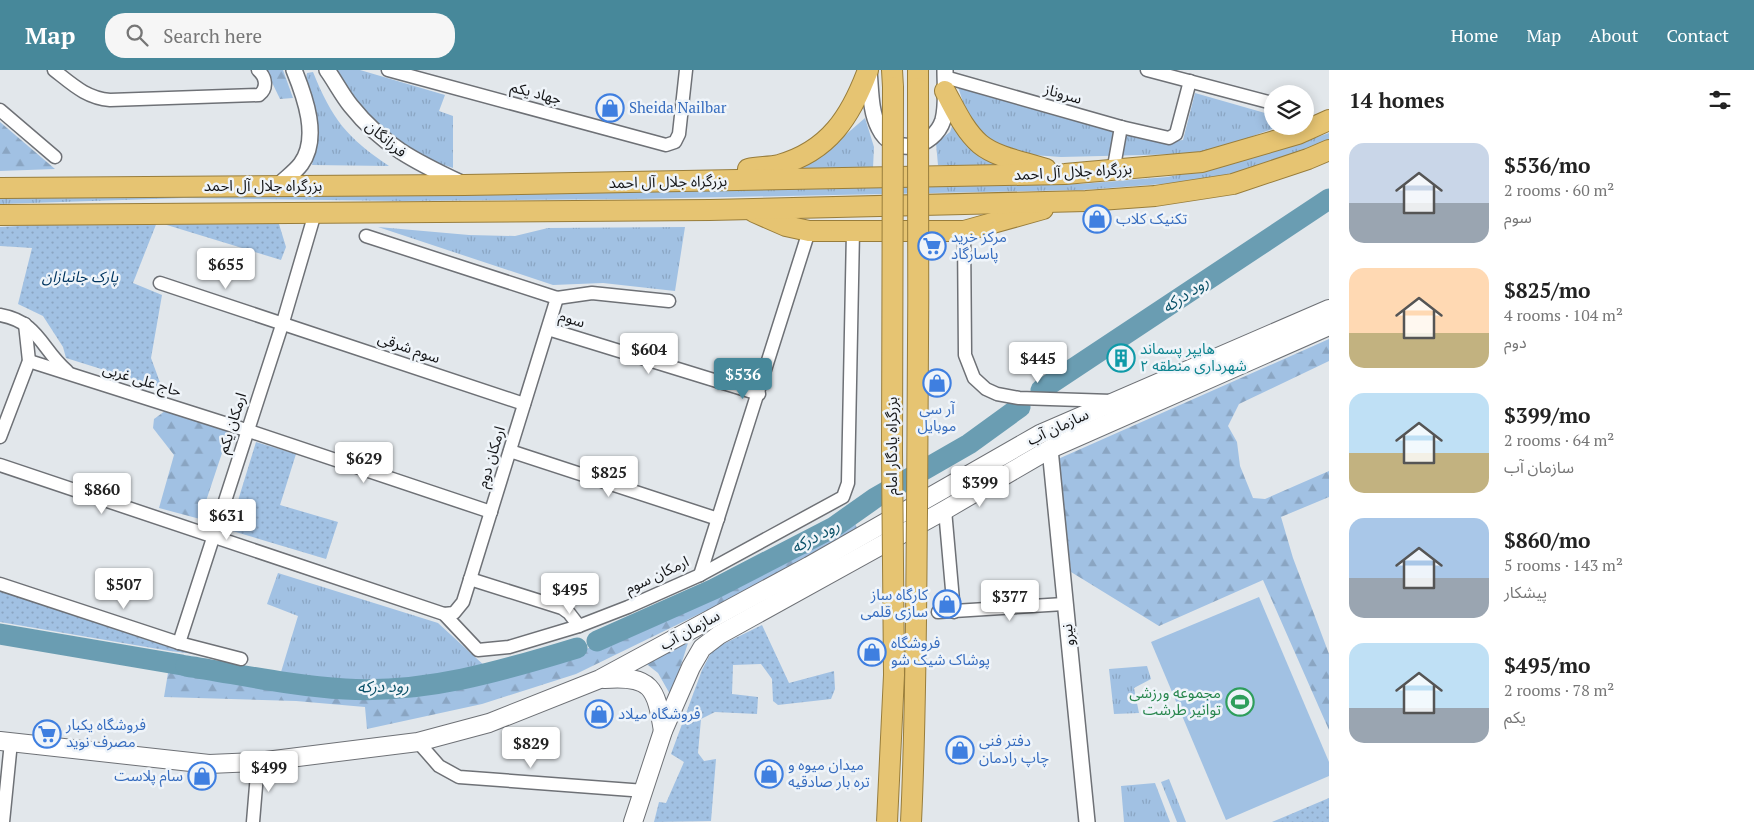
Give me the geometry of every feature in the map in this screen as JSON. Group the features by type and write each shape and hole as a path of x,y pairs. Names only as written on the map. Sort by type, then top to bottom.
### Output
{"highway":[{"path":"678,182 778,165 810,152 844,120 858,98 869,70"},
{"name":"بزرگراه یادگار امام","path":"887,822 894,675 892,452 893,79"},
{"name":"بزرگراه یادگار امام","path":"910,822 915,743 919,249 918,79"},
{"path":"945,80 962,121 981,145 999,154 1065,174"},
{"name":"بزرگراه جلال آل احمد","path":"0,188 678,182 1113,172 1202,162 1298,134 1329,120"},
{"name":"بزرگراه جلال آل احمد","path":"0,214 747,209 1072,201 1155,196 1233,184 1308,160 1329,150"},
{"path":"747,209 786,226 809,231 964,231 1072,201"}],"main road":[{"name":"سازمان آب","path":"633,822 663,731 691,667 702,648 718,634 949,487 1040,434 1329,309"},
{"name":"سازمان آب","path":"5,741 209,764 258,762 418,742 489,724 600,679 949,508 1050,449 1329,326"},
{"path":"949,487 949,508"},
{"path":"600,679 631,679 648,686 654,692 658,701 663,731"}],"street":[{"path":"54,70 81,92 96,99 259,96 264,89 264,78 258,70"},
{"path":"278,186 301,164 310,138 304,94 294,70"},
{"name":"فرزانگان","path":"327,70 350,105 377,134 408,158 464,185"},
{"name":"جهاد یکم","path":"388,70 666,144 675,142 679,134 686,70"},
{"path":"869,70 871,100 876,120 886,138 899,146 915,146 928,140 938,132 943,118 945,80"},
{"path":"1147,70 1264,101"},
{"name":"سروناز","path":"945,80 1121,127 1173,137 1190,81"},
{"path":"0,110 55,157"},
{"path":"1113,172 1121,127"},
{"name":"ارمکان یکم","path":"178,643 246,430 283,322 315,213"},
{"name":"ارمکان سوم","path":"0,465 444,614 475,647 483,651 501,650 579,626 700,575 759,394 809,231"},
{"path":"700,575 838,502 846,492 848,473 852,231"},
{"path":"964,231 965,355 974,378 986,389 997,394 1019,398 1058,397 1117,401"},
{"path":"366,236 557,298 592,293 669,301"},
{"name":"سوم شرقی","path":"160,283 283,322 524,404"},
{"name":"ارمکان دوم","path":"444,614 454,613 460,607 557,298"},
{"path":"0,315 25,324 41,337 55,360 70,374"},
{"path":"0,437 29,360 25,324"},
{"name":"سوم","path":"548,329 759,394"},
{"name":"حاج علی غربی","path":"29,360 491,512"},
{"name":"نیرو","path":"1050,449 1087,822"},
{"path":"510,451 718,519"},
{"path":"949,508 954,612"},
{"path":"470,579 562,608 569,613 579,626"},
{"path":"0,584 178,643 241,659"},
{"path":"938,612 1064,604"},
{"path":"3,822 5,741"},
{"path":"418,742 440,766 459,777 644,791"},
{"path":"253,822 258,762"}],"green space":[{"path":"266,70 283,70 293,98 280,99"},
{"path":"335,70 360,70 445,95 439,111 453,116 453,168 415,152 380,128 356,105"},
{"path":"313,72 327,103 342,126 362,146 389,166 312,165 318,129 315,107 307,86 306,77 307,73"},
{"path":"958,87 1165,142 1183,140 1195,93 1264,113 1264,132 1215,150 1185,154 1061,157 1018,154 994,144 978,131 967,114"},
{"path":"955,117 1021,168 938,165 936,143 950,132"},
{"path":"865,118 874,147 873,168 781,169 821,156"},
{"path":"0,122 55,169 0,171"},
{"path":"1329,133 1329,142 1264,166 1202,181 1082,190 632,199 401,201 184,198 0,204 0,196 991,183 1080,184 1167,177 1217,168"},
{"name":"پارک جانبازان","path":"152,219 279,224 286,247 281,260 157,222 133,283 162,295 151,358 162,388 66,358 63,347 43,316 18,304 32,248 0,246 0,227"},
{"path":"378,227 469,235 515,236 548,228 685,227 675,291 603,283 553,285"},
{"path":"1329,339 1329,361 1239,404 1228,426 1237,442 1240,466 1253,498 1265,499 1329,471 1329,497 1281,517 1293,558 1329,654 1329,730 1263,580 1159,626 1071,572 1058,459"},
{"path":"165,411 229,432 200,519 159,508 174,455 153,428 154,419"},
{"path":"256,442 296,454 280,505 338,522 326,559 229,530"},
{"path":"853,519 857,528 734,597 576,674 482,704 367,729 365,707 296,701 164,697 169,667 339,693 445,688 542,666 630,632 712,597"},
{"path":"278,573 438,623 487,668 423,680 347,683 281,672 298,616 267,604"},
{"path":"0,591 219,657 170,651 0,622"},
{"name":"مجموعه ورزشی توانیر طرشت","path":"1259,597 1329,762 1329,776 1226,820 1151,642"},
{"path":"762,625 789,683 834,671 835,689 831,699 778,705 773,701 772,679 761,664 733,665 732,694 758,697 757,714 715,712 701,719 698,753 704,761 716,759 711,821 654,822 659,802 666,803 684,762 671,754 702,670 713,649"},
{"path":"688,638 671,696 658,673 644,662"},
{"path":"1147,666 1151,679 1134,688 1139,713 1114,714 1109,669"},
{"path":"1169,779 1186,822 1177,822 1161,782"},
{"path":"1155,783 1170,822 1124,822 1121,786"},
{"path":"1329,798 1329,822 1272,822"}],"waterway":[{"name":"رود درکه","path":"1041,390 1329,199"},
{"name":"رود درکه","path":"597,641 714,589 834,527 875,498 969,444 1020,407"},
{"name":"رود درکه","path":"0,634 182,665"},
{"name":"رود درکه","path":"186,666 305,685 375,690 404,688 462,679 520,665 577,648"}],"place":[{"name":"Sheida Nailbar","path":"610,108"},
{"name":"تکنیک کلاب","path":"1097,219"},
{"name":"مرکز خرید پاسارگاد","path":"932,246"},
{"name":"هایپر پسماند شهرداری منطقه ۲","path":"1121,358"},
{"name":"آر سی موبایل","path":"937,383"},
{"name":"کارگاه ساز سازی قلمی","path":"947,604"},
{"name":"فروشگاه پوشاک شیک شو","path":"872,652"},
{"name":"مجموعه ورزشی توانیر طرشت","path":"1240,702"},
{"name":"فروشگاه میلاد","path":"599,714"},
{"name":"فروشگاه یکبار مصرف نوید","path":"47,734"},
{"name":"دفتر فنی چاپ رادمان","path":"960,750"},
{"name":"میدان میوه و تره بار صادقیه","path":"769,774"},
{"name":"سام پلاست","path":"202,776"}]}
